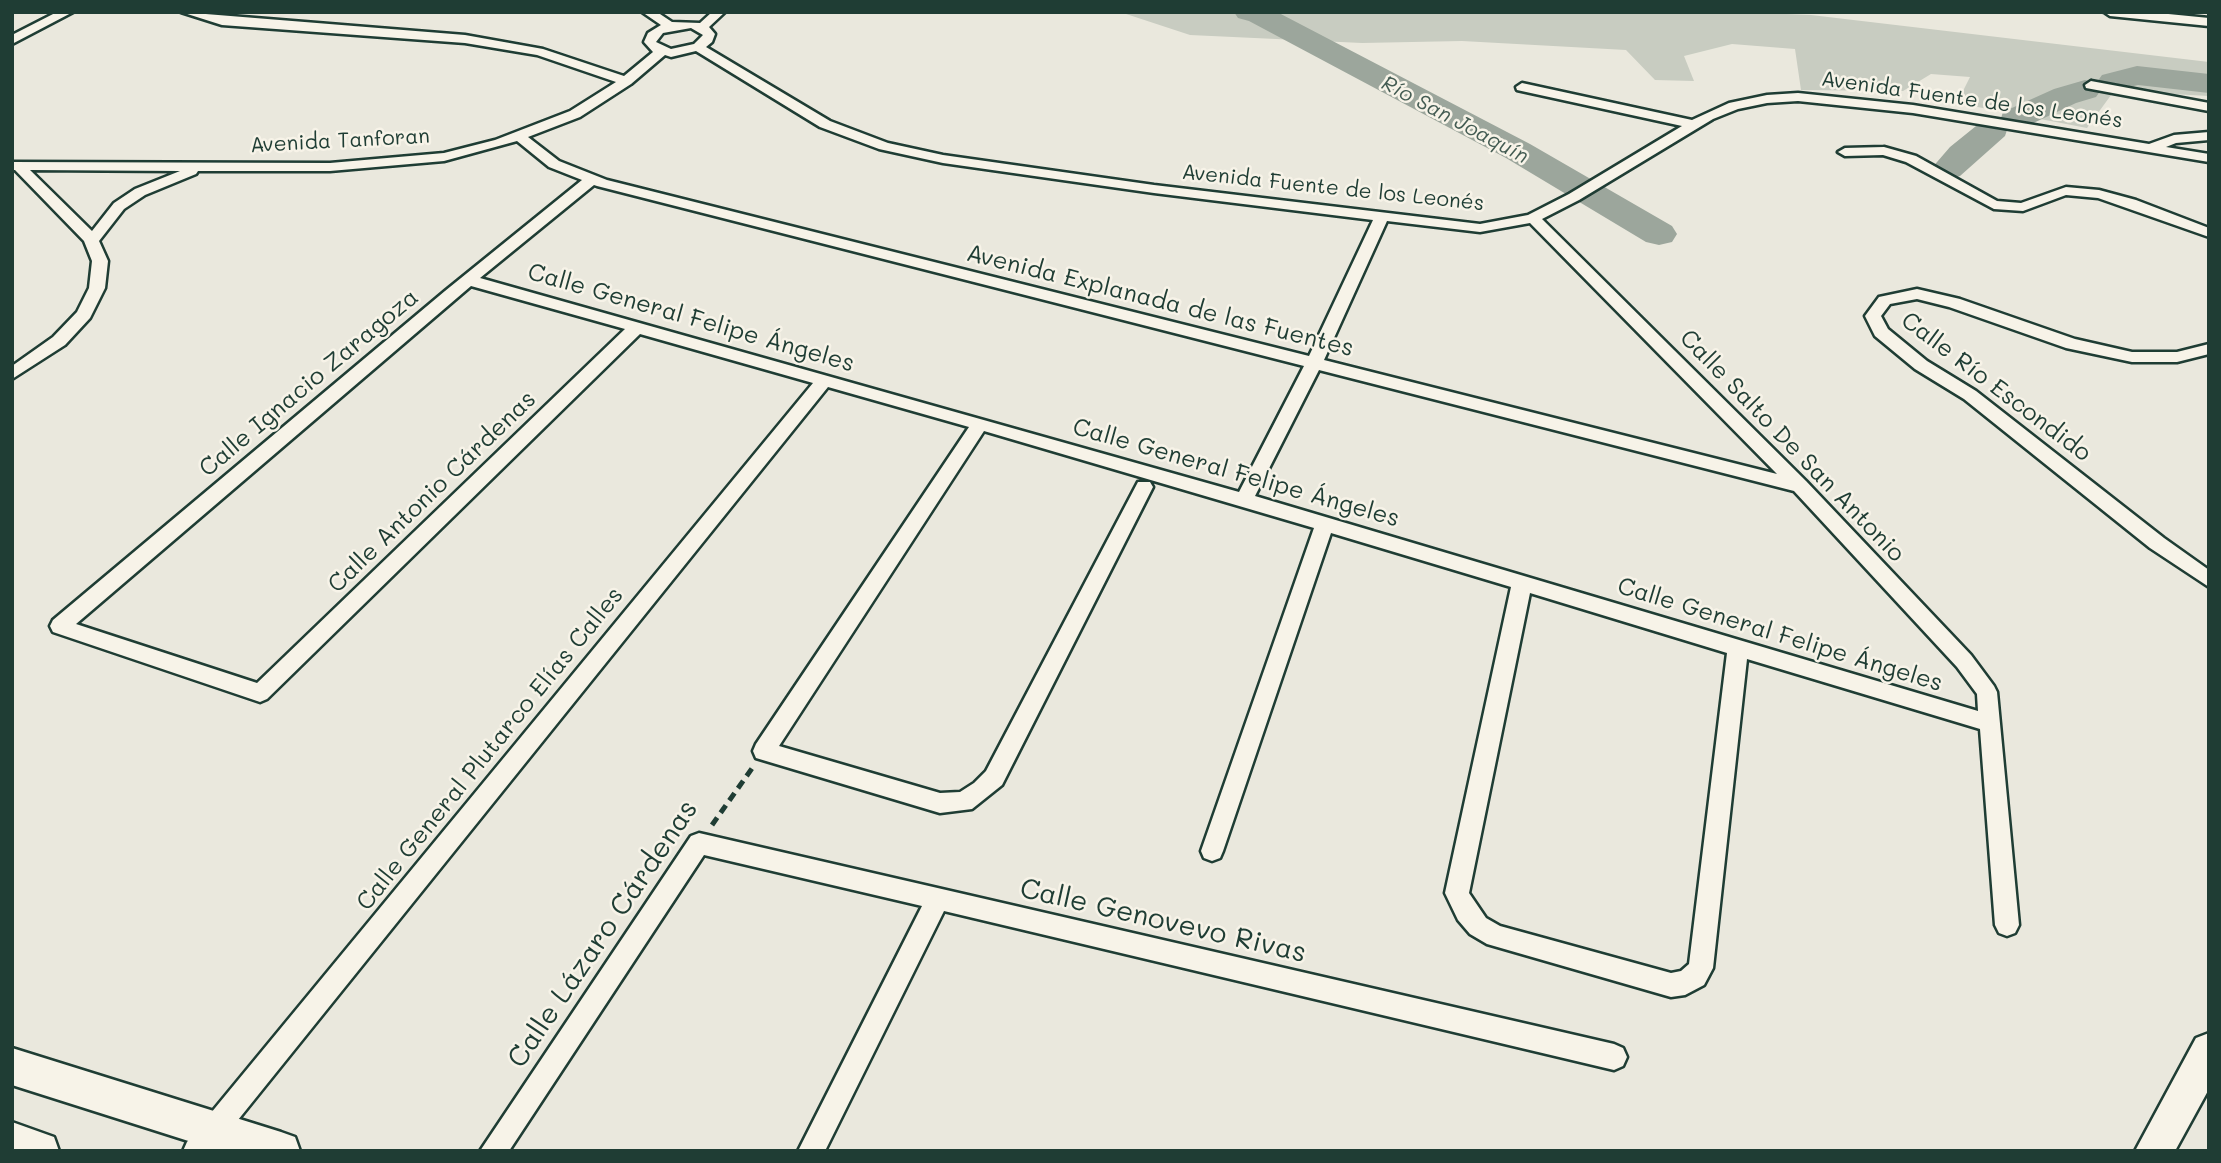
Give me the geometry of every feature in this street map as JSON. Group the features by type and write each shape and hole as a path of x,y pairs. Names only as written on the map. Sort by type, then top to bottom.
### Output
{"main road":[{"path":"2154,1151 2209,1051"},
{"path":"12,1066 205,1140 281,1151"},
{"path":"12,1141 40,1151"}],"street":[{"path":"12,40 67,12"},
{"path":"187,12 222,21 465,38 539,52 626,81"},
{"path":"648,12 670,26"},
{"path":"702,27 719,12"},
{"path":"2110,12 2209,22"},
{"path":"692,24 702,27 707,30 708,39 698,47 681,52 662,51 654,48 650,42 652,36 670,26 692,24"},
{"name":"Avenida Fuente de los Leonés","path":"698,47 825,124 884,146 943,159 1154,189 1480,228 1502,226 1533,218 1600,182 1693,124 1734,106 1767,99 1798,97 1913,109 2209,158"},
{"name":"Avenida Tanforan","path":"16,166 281,168 444,157 519,136 575,114 626,81 662,51"},
{"path":"2091,85 2209,107"},
{"path":"1522,87 1693,124"},
{"name":"Avenida Explanada de las Fuentes","path":"519,136 554,164 592,179 1800,486"},
{"path":"2152,148 2174,139 2209,136"},
{"path":"1845,152 1884,151 1911,159 1994,205 2023,207 2066,191 2099,194 2131,203 2209,233"},
{"path":"12,374 59,341 84,314 97,288 100,261 92,241 16,166"},
{"name":"Avenida Tanforan","path":"92,241 119,206 141,192 202,166"},
{"name":"Calle Ignacio Zaragoza","path":"260,693 60,626 468,280 592,179"},
{"path":"1244,500 1314,363 1382,217"},
{"name":"Calle Salto De San Antonio","path":"1533,218 1800,486 1964,661 1987,692 2007,925"},
{"name":"Calle General Felipe Ángeles","path":"468,280 638,326 1244,500 1988,723"},
{"name":"Calle Río Escondido","path":"2209,349 2177,358 2132,357 2072,344 1954,303 1917,294 1885,300 1873,316 1881,332 1921,365 1970,395 2157,543 2209,580"},
{"name":"Calle Antonio Cárdenas","path":"260,693 638,326"},
{"name":"Calle General Plutarco Elías Calles","path":"205,1140 824,381"},
{"path":"979,425 764,751 940,803 964,802 982,790 993,778 1144,487"},
{"path":"1212,851 1325,524"},
{"path":"1522,583 1457,893 1466,912 1478,926 1495,936 1671,985 1685,983 1695,977 1701,968 1738,648"},
{"name":"Calle Genovevo Rivas","path":"699,843 1614,1057"},
{"name":"Calle Lázaro Cárdenas","path":"493,1151 699,843"},
{"path":"811,1151 938,899"}],"path":[{"name":"Calle Lázaro Cárdenas","path":"699,843 764,751"}],"shaded area":[{"path":"1120,12 1739,12 1811,15 2209,62 2209,96 2114,91 2087,128 1957,103 1970,77 1931,74 1903,91 1801,90 1795,49 1732,44 1684,56 1694,81 1655,80 1626,50 1462,41 1362,43 1190,35"}],"waterway":[{"name":"Río San Joaquín","path":"1248,12 1258,14 1518,151 1659,234"},
{"name":"Río San Joaquín","path":"2113,82 2137,75 2209,84"},
{"name":"Río San Joaquín","path":"2015,119 2065,96 2085,90"},
{"name":"Río San Joaquín","path":"1948,169 1993,129"}]}
